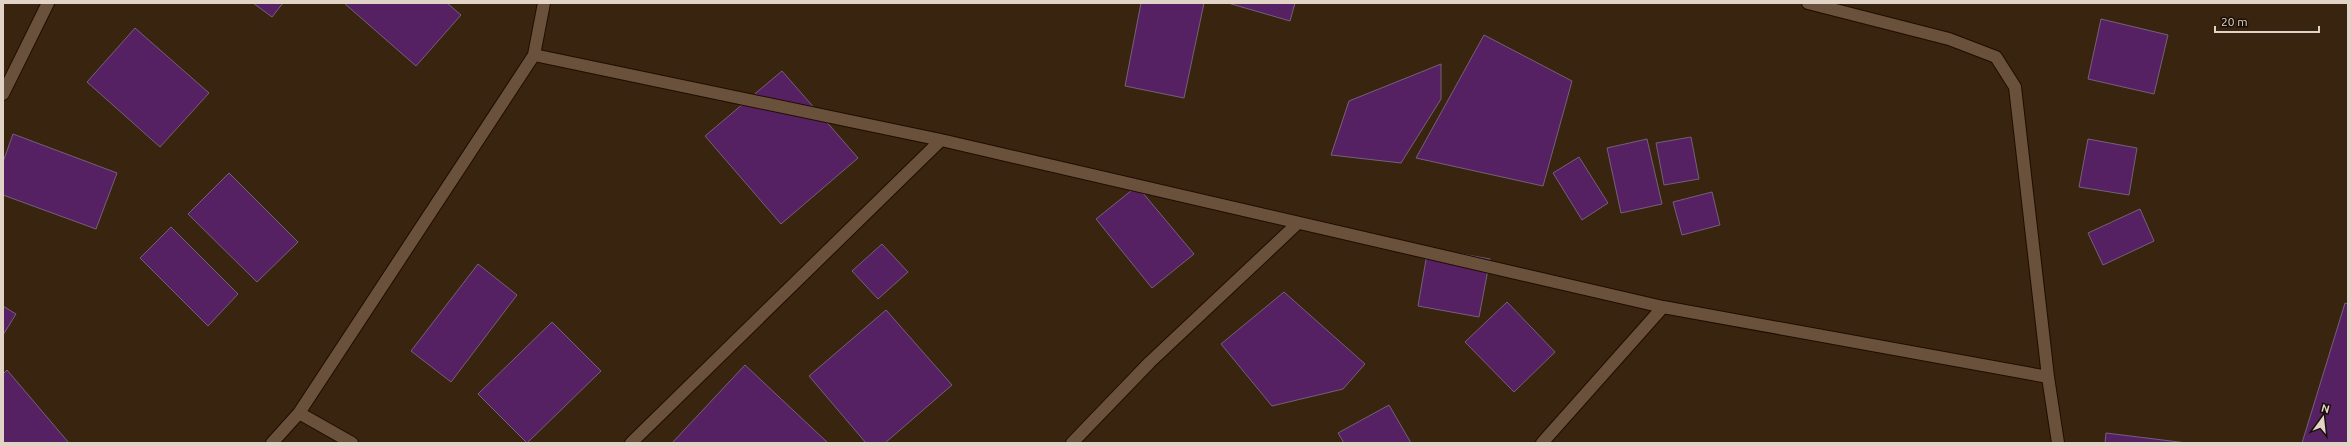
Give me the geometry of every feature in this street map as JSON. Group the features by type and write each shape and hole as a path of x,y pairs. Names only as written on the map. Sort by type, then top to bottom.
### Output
{"street":[{"path":"3,94 48,3"},
{"path":"272,443 299,413 534,55 544,3"},
{"path":"1808,3 1949,39 1996,56 2015,87 2048,377 2058,443"},
{"path":"534,55 941,140 1663,307 2048,377"},
{"path":"631,443 941,140"},
{"path":"1072,443 1150,362 1298,223"},
{"path":"1542,443 1663,307"},
{"path":"299,413 352,443"}],"building":[{"path":"253,3 283,3 272,17"},
{"path":"344,3 447,3 461,15 416,66"},
{"path":"1141,3 1204,3 1184,98 1125,86"},
{"path":"1228,3 1295,3 1290,21"},
{"path":"2101,19 2168,35 2154,94 2088,79"},
{"path":"135,28 209,93 160,147 87,82"},
{"path":"1484,35 1572,81 1543,186 1416,158"},
{"path":"1441,64 1441,99 1401,163 1331,155 1349,101"},
{"path":"782,71 858,158 781,224 705,136"},
{"path":"13,134 117,173 96,229 3,195 3,162"},
{"path":"1691,137 1699,179 1664,185 1656,143"},
{"path":"1647,139 1662,204 1621,213 1607,148"},
{"path":"2088,139 2137,148 2129,195 2079,187"},
{"path":"1579,157 1608,203 1582,220 1553,173"},
{"path":"229,173 298,242 257,282 188,214"},
{"path":"1137,186 1194,254 1152,288 1096,219"},
{"path":"1712,192 1720,225 1682,235 1673,202"},
{"path":"2140,209 2154,241 2103,265 2088,233"},
{"path":"171,227 238,294 208,326 140,258"},
{"path":"882,244 908,272 878,299 852,271"},
{"path":"1428,248 1490,259 1479,317 1418,306"},
{"path":"478,264 517,295 451,382 411,351"},
{"path":"1284,292 1365,364 1343,389 1272,406 1221,344"},
{"path":"1507,302 1555,352 1514,392 1465,342"},
{"path":"2345,303 2348,304 2348,443 2302,443"},
{"path":"3,306 16,314 3,335"},
{"path":"886,310 952,385 885,443 866,443 809,376"},
{"path":"552,322 601,371 527,443 478,394"},
{"path":"745,365 828,443 672,443"},
{"path":"7,370 69,443 3,443 3,374"},
{"path":"1389,405 1411,443 1344,443 1338,433"},
{"path":"2106,433 2187,443 2105,443"}]}
